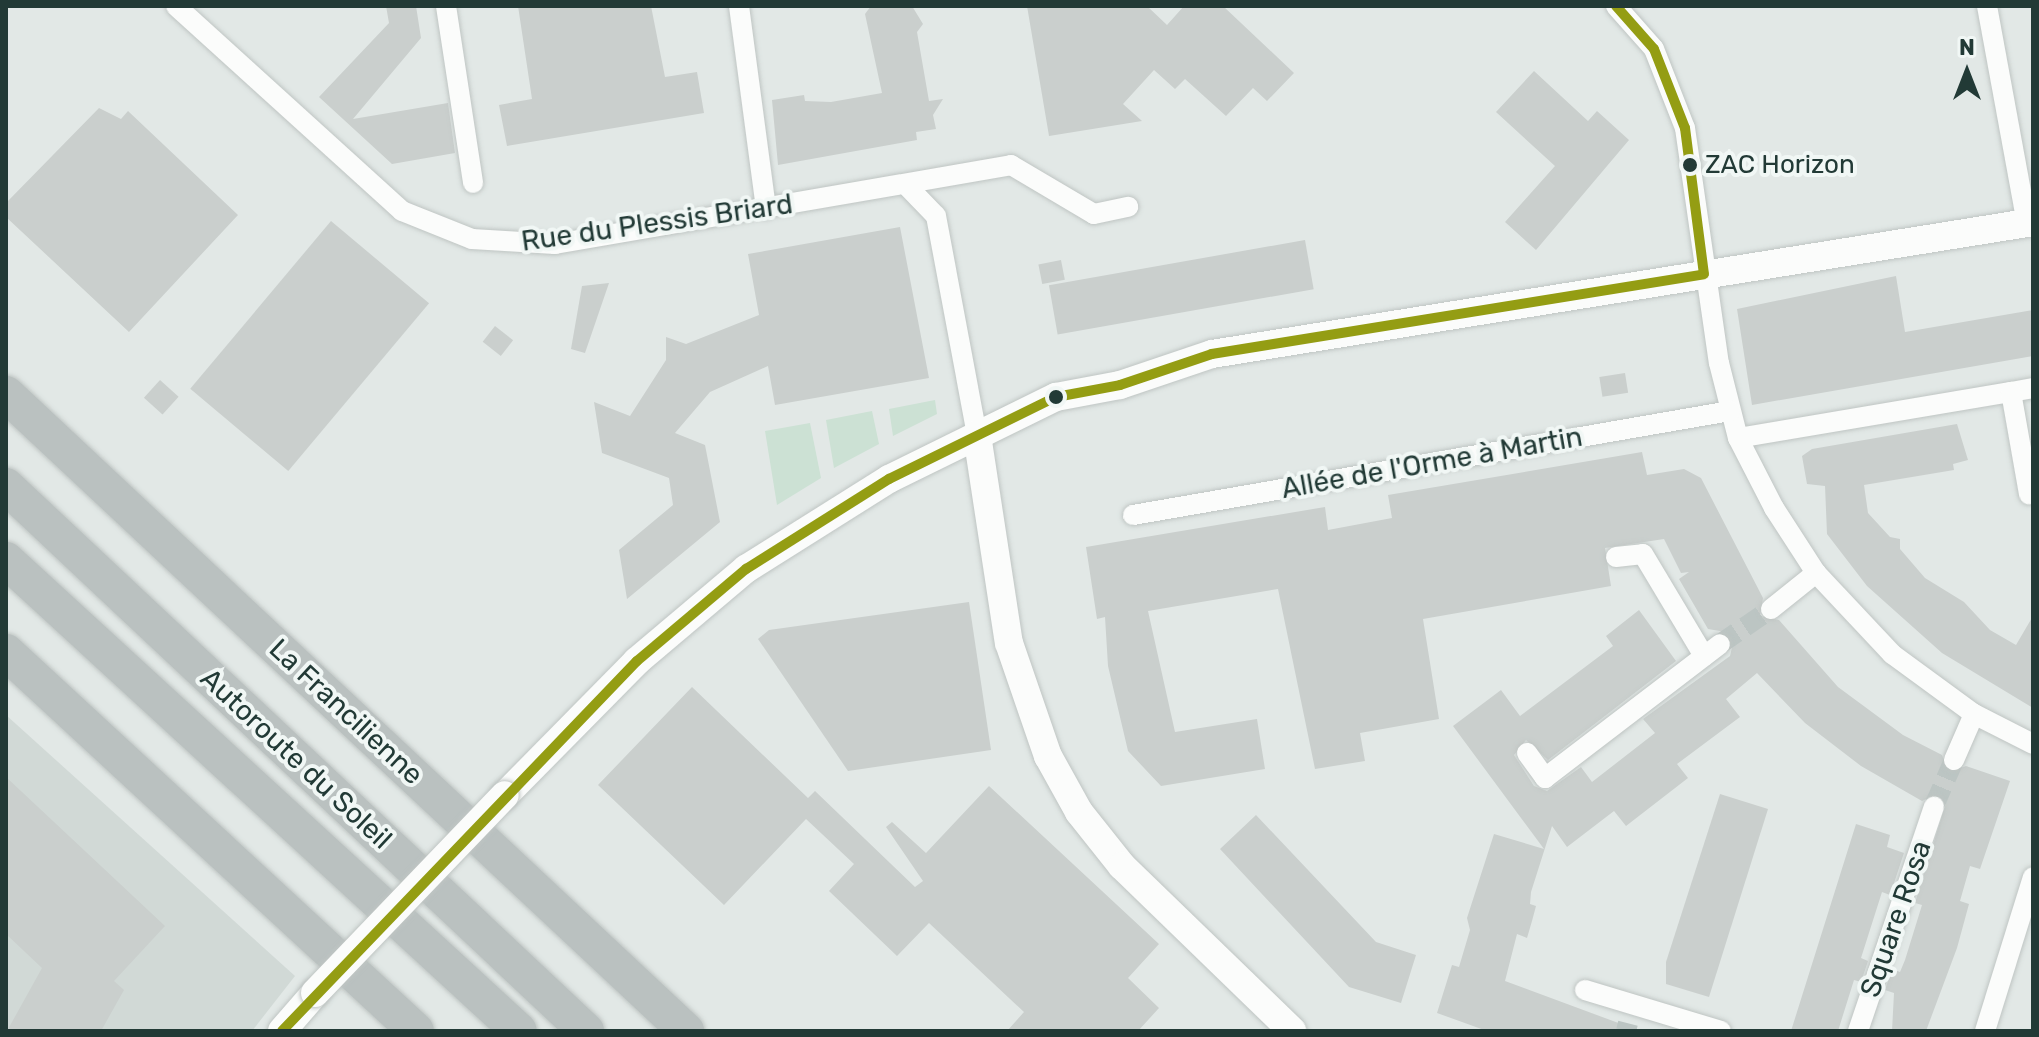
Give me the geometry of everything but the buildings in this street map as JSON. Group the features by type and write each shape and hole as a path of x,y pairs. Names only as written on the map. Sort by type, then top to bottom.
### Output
{"highway":[{"name":"La Francilienne","path":"6,394 686,1031"},
{"name":"Autoroute du Soleil","path":"6,486 586,1031"},
{"name":"Autoroute du Soleil","path":"6,560 519,1031"},
{"path":"6,652 416,1031"}],"main road":[{"path":"282,1031 315,993 637,661 746,569 842,505 1056,397 1120,385 1212,354 2030,223"},
{"path":"977,435 1009,643 1048,756 1079,812 1122,866 1292,1031"}],"street":[{"name":"Rue du Plessis Briard","path":"176,6 361,176 435,229 495,244 555,244 908,187 1011,165 1094,214 1128,207"},
{"path":"446,6 473,183"},
{"path":"739,6 766,209"},
{"path":"1616,6 1654,49 1685,128 1704,274 1738,438 1816,573 1892,654 1974,714 2033,744"},
{"path":"1987,6 2030,223"},
{"path":"908,187 936,216 977,435"},
{"path":"1738,438 2033,388"},
{"path":"2011,392 2029,494"},
{"name":"Allée de l'Orme à Martin","path":"1133,515 1730,411"},
{"path":"1527,753 1545,778 1712,650 1643,554 1616,557"},
{"path":"1771,609 1816,573"},
{"path":"1954,760 1974,714"},
{"name":"Square Rosa","path":"1858,1031 1934,806"},
{"path":"1985,1031 2033,877"},
{"path":"1585,990 1721,1031"}],"shaded area":[{"path":"6,715 295,976 252,1031 6,1031"}],"green space":[{"path":"935,400 937,414 893,436 889,409"},
{"path":"872,411 879,444 834,468 826,420"},
{"path":"810,423 821,478 777,505 765,431"}],"tunnel":[{"path":"1720,644 1771,609"},
{"path":"1934,806 1954,760"},
{"path":"1626,1031 1628,1023"}],"transit line":[{"path":"1616,6 1654,49 1685,128 1704,274"},
{"path":"282,1031 637,661 746,569 889,479 1056,397 1120,385 1212,354 1704,274"}],"place":[{"name":"ZAC Horizon","path":"1690,165"}]}
